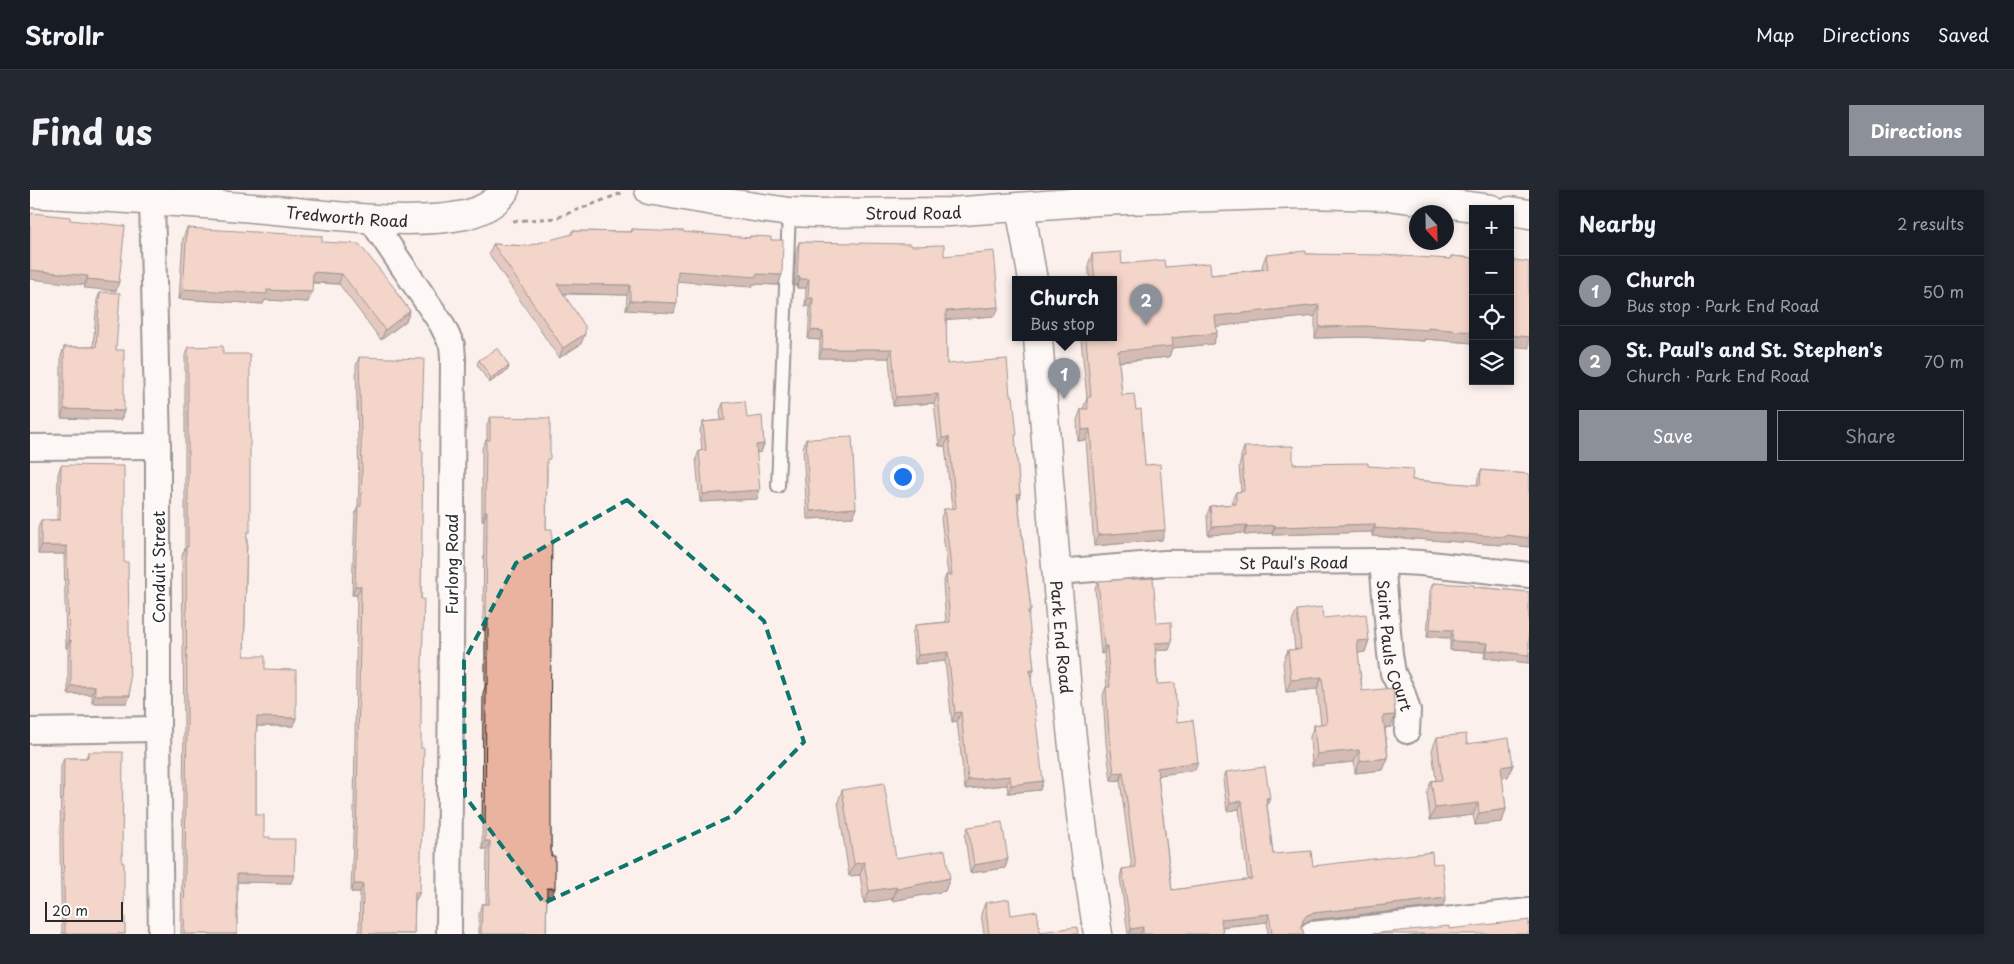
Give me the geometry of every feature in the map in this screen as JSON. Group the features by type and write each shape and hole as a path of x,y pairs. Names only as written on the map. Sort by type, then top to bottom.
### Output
{"main road":[{"name":"Tredworth Road","path":"30,193 370,218 412,219 463,215 479,211 490,205 506,190"},
{"name":"Stroud Road","path":"649,190 695,194 789,212 950,212 1019,198 1097,201 1303,194 1390,196 1483,202"},
{"path":"1019,198 1032,276"},
{"path":"1514,212 1529,214"},
{"name":"Park End Road","path":"1038,341 1073,740 1087,861 1098,934"}],"street":[{"name":"Conduit Street","path":"152,201 158,446 158,729 161,934"},
{"name":"Furlong Road","path":"370,218 441,323 452,346 449,934"},
{"path":"30,447 158,446"},
{"name":"St Paul's Road","path":"1058,572 1165,563 1382,561 1421,563 1529,575"},
{"name":"Saint Pauls Court","path":"1382,561 1390,654 1393,673 1402,691 1408,711 1407,731"},
{"path":"30,731 158,729"},
{"path":"1312,934 1529,911"}],"lane":[{"path":"778,486 789,212"}],"path":[{"path":"509,221 556,218 630,190"}],"highlighted area":[{"path":"627,500 764,621 804,742 732,816 544,903 465,796 464,661 516,563"}],"building":[{"path":"32,213 70,217 70,220 125,226 119,282 87,279 88,276 30,270 30,215"},
{"path":"187,228 322,236 322,242 359,244 396,290 410,311 385,330 342,274 313,272 312,292 267,290 267,294 183,289"},
{"path":"632,229 684,231 750,238 750,236 771,237 771,240 783,240 782,275 756,274 756,277 678,271 677,303 630,301 630,285 557,284 585,326 585,334 563,348 493,244 527,246 572,234 572,231 632,232"},
{"path":"799,242 911,244 911,246 944,245 944,256 994,251 999,307 946,311 947,364 1007,359 1010,396 1013,396 1017,435 1015,435 1020,494 1017,494 1031,610 1028,610 1034,670 1030,670 1043,781 1011,785 1010,776 968,780 961,712 955,713 948,652 918,655 915,625 950,622 946,575 952,575 944,509 956,508 949,437 942,438 938,394 896,397 892,349 822,349 823,331 811,330 813,298 808,298 809,279 797,277"},
{"path":"1306,251 1306,254 1383,255 1451,259 1451,256 1469,258 1469,332 1365,326 1319,327 1319,305 1215,316 1217,333 1172,338 1173,346 1118,351 1122,395 1134,394 1136,410 1141,409 1145,465 1160,464 1165,530 1098,535 1090,429 1082,430 1081,409 1088,409 1087,397 1091,397 1086,341 1117,341 1117,276 1095,276 1092,254 1121,252 1122,264 1164,260 1165,267 1210,263 1211,275 1268,269 1266,255"},
{"path":"1514,260 1529,262 1529,337 1514,335"},
{"path":"100,292 120,293 116,350 124,350 124,411 64,409 64,347 96,347"},
{"path":"223,346 223,354 250,354 250,532 247,532 244,656 265,656 265,669 296,670 296,718 257,717 256,815 264,815 264,837 270,837 270,839 295,839 294,875 237,874 237,934 184,934 187,719 188,347"},
{"path":"498,348 509,366 491,378 479,360"},
{"path":"359,357 424,359 421,451 423,451 421,599 424,599 421,748 424,748 420,892 415,892 414,934 362,934 363,884 354,884 361,586 355,586 358,506 361,506 362,472"},
{"path":"745,401 747,418 762,416 764,444 756,445 760,490 703,494 699,451 706,450 703,422 725,420 723,403"},
{"path":"490,417 550,418 550,459 547,459 546,529 552,529 550,748 551,856 555,856 555,888 547,888 546,934 481,934 482,904 489,904 490,841 485,841 488,622 486,622 487,511 485,511 486,440 490,440"},
{"path":"852,437 856,508 810,511 806,439"},
{"path":"1293,446 1293,464 1368,463 1368,466 1413,469 1412,480 1480,485 1481,470 1529,474 1529,538 1507,535 1506,537 1375,528 1375,524 1212,527 1210,506 1236,504 1236,492 1244,491 1242,458 1245,457 1244,447"},
{"path":"61,465 124,466 124,562 128,562 130,695 95,695 95,686 71,686 67,546 41,546 41,520 60,520"},
{"path":"1153,578 1157,623 1171,622 1172,642 1155,643 1157,684 1175,683 1177,722 1193,720 1198,762 1157,768 1172,890 1252,879 1242,801 1230,803 1226,772 1265,767 1270,798 1266,798 1273,854 1311,851 1313,866 1432,852 1433,864 1442,863 1446,898 1313,913 1307,915 1303,920 1301,927 1304,934 1272,934 1269,914 1221,919 1223,934 1143,934 1143,927 1131,929 1122,869 1136,867 1123,772 1114,773 1106,687 1110,687 1107,646 1104,646 1098,581"},
{"path":"1433,583 1474,585 1474,587 1529,592 1529,655 1487,650 1488,643 1452,641 1453,630 1430,629"},
{"path":"1322,607 1323,618 1366,614 1369,640 1357,641 1362,691 1393,688 1395,715 1383,716 1388,758 1360,761 1359,750 1317,754 1314,725 1327,723 1322,677 1291,680 1288,650 1301,649 1297,610"},
{"path":"1466,734 1467,744 1509,738 1513,765 1501,767 1506,809 1479,813 1478,803 1435,808 1431,781 1442,780 1437,737"},
{"path":"88,752 123,752 122,863 124,863 125,934 65,934 64,758 88,758"},
{"path":"884,783 896,858 945,850 950,878 897,889 896,887 869,891 864,862 854,864 842,790"},
{"path":"1002,822 1008,859 974,865 968,827"},
{"path":"1009,899 1011,915 1037,911 1040,932 1077,927 1078,934 989,934 985,903"},
{"path":"1529,920 1529,934 1371,934 1449,926 1449,929"}],"place":[{"name":"St. Paul's and St. Stephen's","path":"1146,325"},
{"name":"Church","path":"1064,399"}]}
